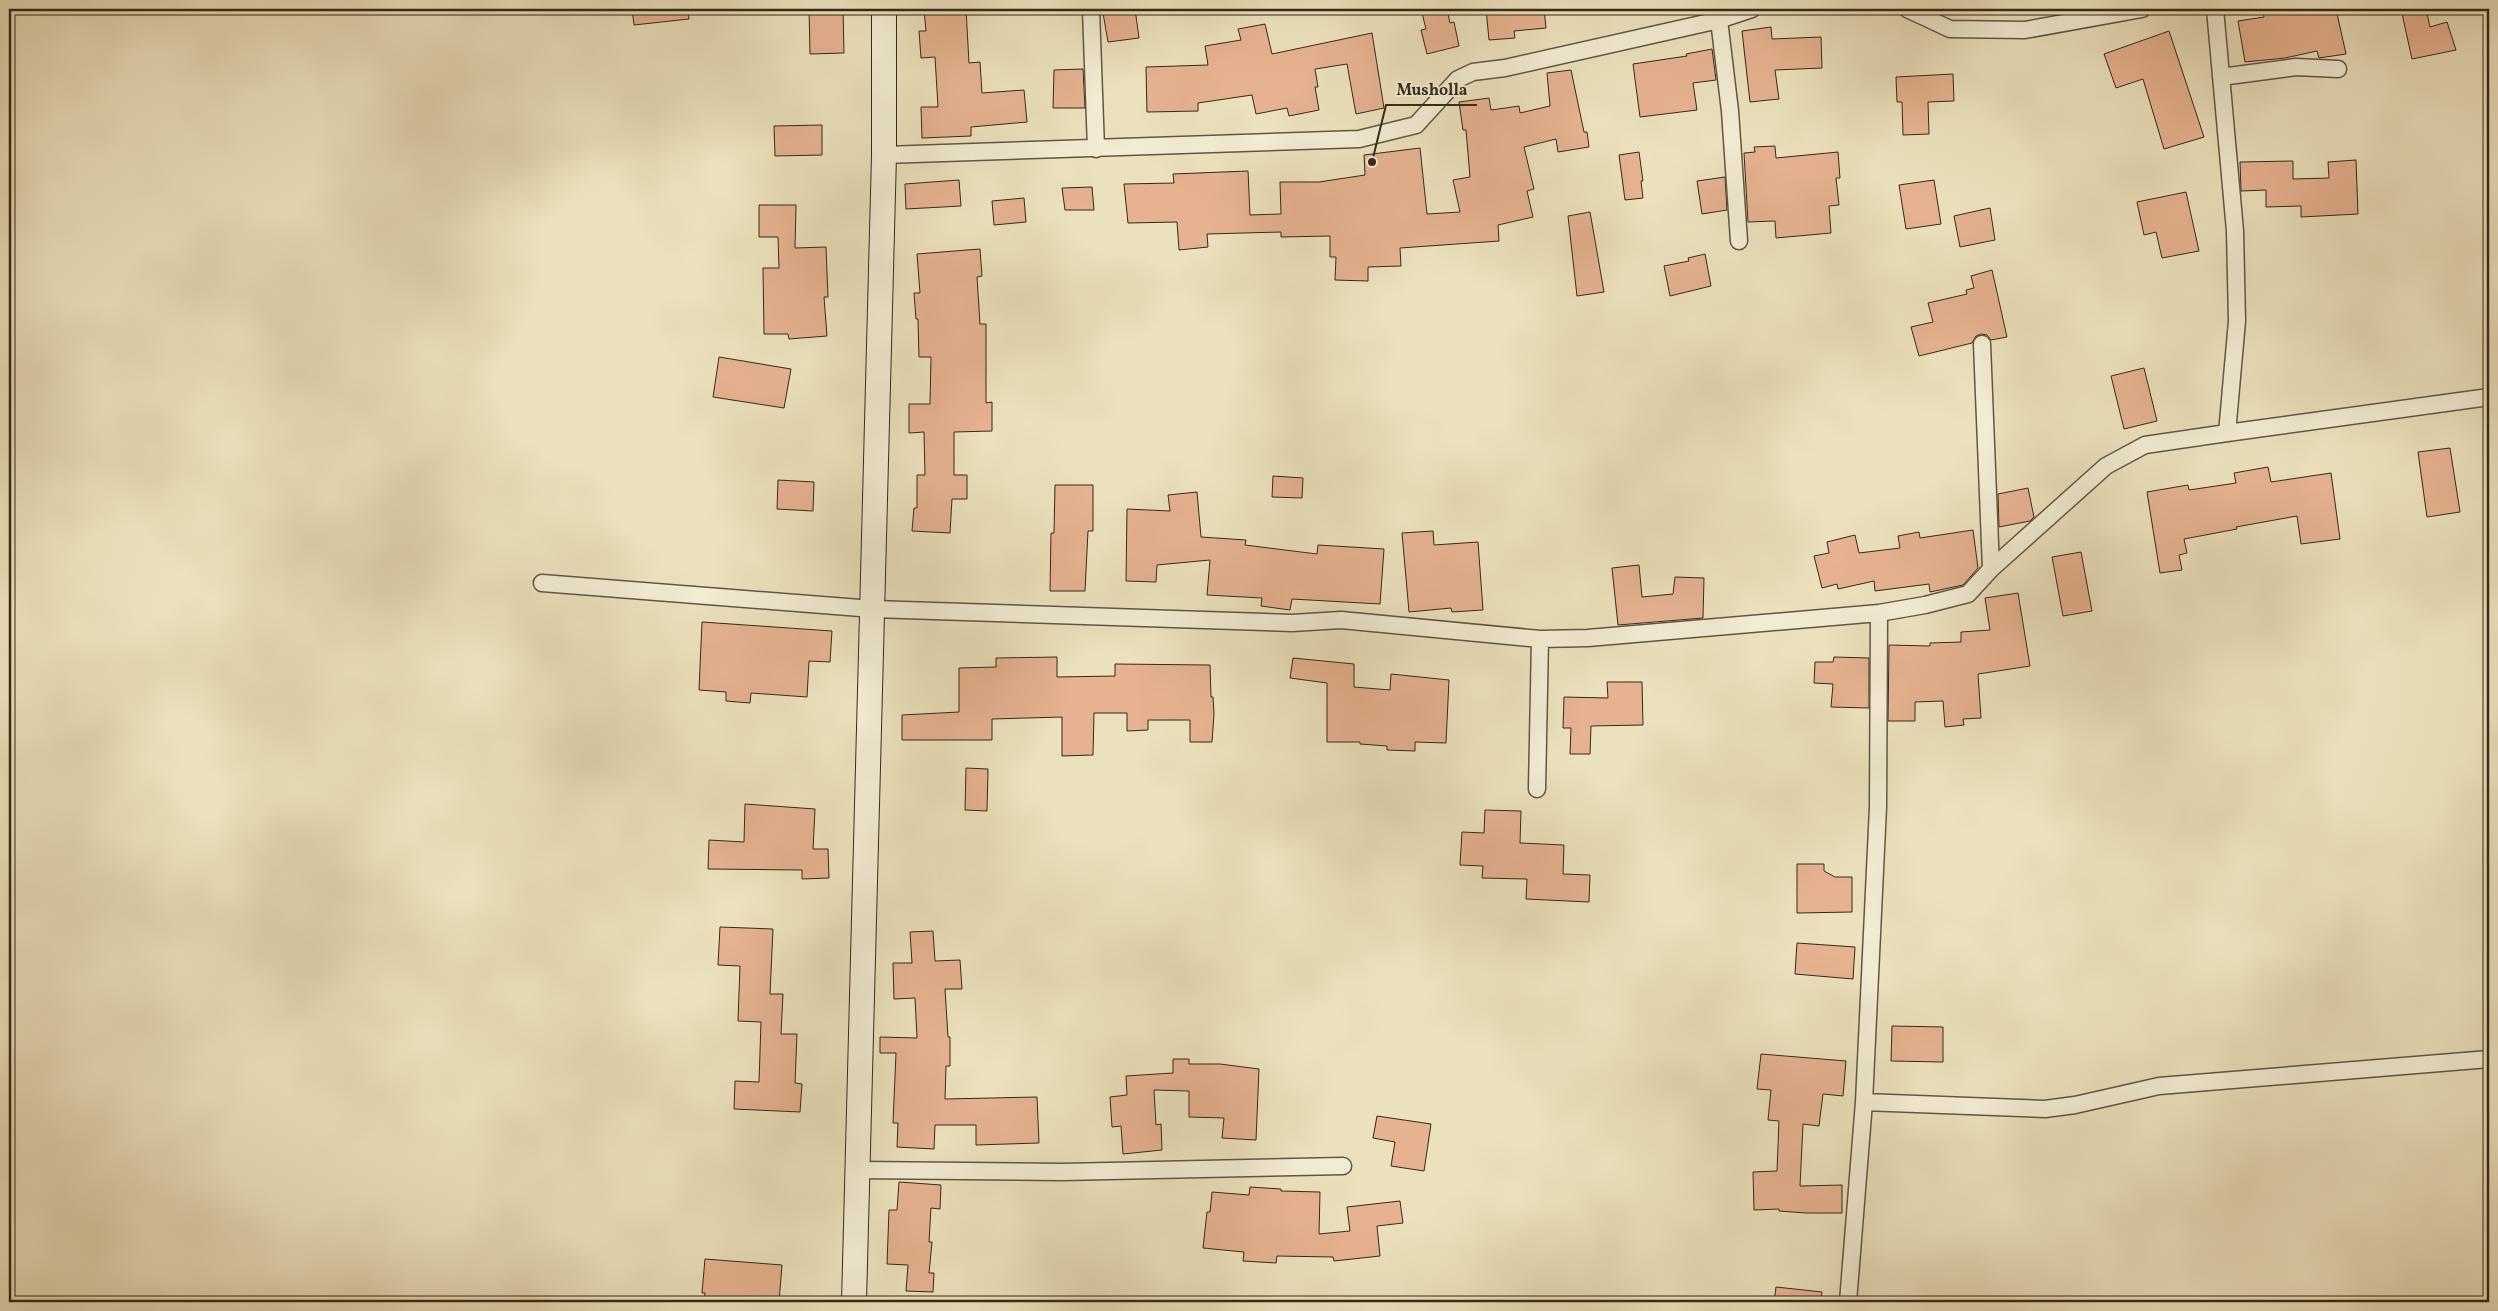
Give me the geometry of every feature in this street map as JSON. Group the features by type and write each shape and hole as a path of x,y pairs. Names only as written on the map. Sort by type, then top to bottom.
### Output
{"street":[{"path":"854,1302 874,609 884,155 884,9"},
{"path":"884,155 1359,139 1416,125 1458,80 1473,72 1505,68 1719,20 1752,9"},
{"path":"1908,9 1950,29 2025,30 2142,9"},
{"path":"2215,9 2235,231 2237,321 2227,433"},
{"path":"1092,10 1096,149"},
{"path":"1719,20 1730,111 1739,241"},
{"path":"2221,77 2296,67 2338,70"},
{"path":"1982,344 1991,569"},
{"path":"542,583 874,609 1292,623 1341,620 1540,640 1660,633 1879,612 1925,605 1968,594 1991,569 2106,466 2145,445 2489,397"},
{"path":"1848,1302 1864,1102 1878,807 1879,612"},
{"path":"1538,789 1540,640"},
{"path":"1864,1102 2045,1109 2075,1105 2159,1086 2489,1059"},
{"path":"858,1170 1062,1172 1343,1166"}],"building":[{"path":"632,9 688,9 689,19 634,25"},
{"path":"809,9 843,9 844,53 810,54"},
{"path":"924,9 966,9 969,63 980,62 982,93 1024,90 1027,122 971,127 971,136 922,138 921,107 938,107 935,57 921,58 919,31 926,31"},
{"path":"1135,9 1139,38 1108,42 1103,13"},
{"path":"1421,9 1447,9 1450,23 1454,22 1459,46 1427,54 1421,30 1426,29"},
{"path":"1486,9 1511,9 1512,11 1544,9 1546,28 1514,31 1515,38 1489,40"},
{"path":"2262,9 2336,9 2346,54 2319,58 2317,51 2285,58 2245,62 2238,21 2264,17"},
{"path":"2401,9 2426,9 2430,27 2447,22 2456,50 2412,59"},
{"path":"1265,24 1272,54 1372,33 1384,108 1356,114 1347,64 1315,69 1318,87 1315,87 1319,110 1289,116 1287,108 1256,114 1252,95 1198,103 1198,111 1147,112 1146,67 1208,65 1205,46 1241,40 1238,29"},
{"path":"1771,27 1772,39 1821,37 1822,68 1775,70 1779,99 1750,102 1742,31"},
{"path":"2169,31 2204,137 2164,149 2143,79 2116,88 2104,54"},
{"path":"1712,49 1716,80 1693,83 1697,110 1640,117 1633,64 1687,56 1686,54"},
{"path":"1083,69 1085,108 1053,108 1054,70"},
{"path":"1571,70 1589,147 1558,152 1556,139 1524,147 1534,189 1527,191 1533,217 1498,225 1499,241 1400,248 1401,266 1368,267 1368,281 1335,280 1336,257 1330,257 1330,236 1281,237 1281,232 1207,234 1208,247 1179,250 1177,222 1128,223 1124,184 1174,183 1173,174 1248,171 1250,215 1281,214 1280,182 1319,182 1365,175 1364,155 1420,148 1427,214 1460,212 1453,180 1470,177 1466,130 1463,130 1459,102 1489,98 1491,110 1519,106 1520,113 1550,106 1547,73"},
{"path":"1953,74 1954,101 1928,102 1929,134 1903,135 1902,102 1897,102 1896,77"},
{"path":"822,125 822,155 775,156 774,126"},
{"path":"1775,146 1776,158 1838,152 1840,178 1836,178 1839,205 1829,206 1831,233 1776,238 1775,221 1748,222 1744,153 1755,152 1754,147"},
{"path":"1639,152 1643,198 1625,200 1619,155"},
{"path":"2356,160 2358,214 2301,217 2301,206 2266,207 2266,190 2241,191 2240,162 2293,161 2293,179 2329,178 2328,162"},
{"path":"1725,177 1727,210 1702,214 1697,181"},
{"path":"959,180 961,206 906,209 905,184"},
{"path":"1934,180 1941,224 1906,229 1899,185"},
{"path":"1092,187 1094,210 1065,210 1062,188"},
{"path":"2186,192 2199,251 2162,258 2156,232 2144,235 2137,202"},
{"path":"1024,198 1026,222 994,225 992,201"},
{"path":"759,205 796,205 795,248 826,247 828,297 824,297 827,336 789,339 788,334 764,334 763,268 779,268 778,237 759,237"},
{"path":"1990,208 1995,240 1960,247 1954,216"},
{"path":"1590,212 1604,292 1577,296 1568,216"},
{"path":"980,249 982,276 977,277 980,324 986,324 986,403 992,402 992,431 954,432 954,475 967,475 967,499 952,499 950,533 912,531 914,508 917,508 917,475 925,475 924,432 909,433 909,404 930,404 931,357 919,357 918,319 916,319 914,293 920,293 917,254"},
{"path":"1705,254 1711,286 1670,296 1664,266 1689,261 1688,258"},
{"path":"1992,270 2007,337 1991,340 1987,335 1981,334 1976,336 1972,343 1919,356 1911,327 1933,322 1928,303 1967,294 1966,290 1974,288 1971,276"},
{"path":"719,357 791,369 784,408 713,397"},
{"path":"2144,368 2157,421 2124,429 2111,376"},
{"path":"2450,448 2460,512 2427,517 2418,452"},
{"path":"2268,467 2271,482 2331,473 2340,539 2301,544 2297,516 2236,527 2237,529 2184,539 2187,553 2179,555 2182,570 2160,573 2147,492 2188,485 2189,490 2236,483 2234,473"},
{"path":"1273,476 1303,478 1302,498 1272,497"},
{"path":"778,480 814,482 813,511 777,509"},
{"path":"1055,485 1093,485 1093,531 1088,531 1085,591 1050,591 1051,533 1054,533"},
{"path":"2028,488 2034,517 2030,521 1999,527 1998,494"},
{"path":"1197,492 1201,537 1246,540 1245,545 1317,554 1318,545 1384,549 1380,604 1292,599 1290,610 1261,606 1262,598 1207,595 1210,560 1157,565 1156,582 1126,581 1127,509 1170,511 1168,495"},
{"path":"1973,530 1978,568 1963,585 1930,592 1929,584 1875,591 1874,581 1838,589 1837,584 1822,588 1814,556 1829,553 1827,542 1855,535 1859,553 1900,548 1898,536 1919,532 1920,538"},
{"path":"1433,531 1434,545 1478,542 1483,610 1452,612 1451,608 1409,612 1402,533"},
{"path":"2081,552 2092,611 2063,616 2052,557"},
{"path":"1639,565 1642,597 1673,594 1675,577 1704,578 1703,618 1618,625 1612,568"},
{"path":"2018,593 2030,666 1978,674 1981,718 1963,719 1964,725 1945,727 1943,701 1915,702 1915,721 1888,721 1889,645 1930,646 1930,643 1961,642 1961,632 1990,630 1985,598"},
{"path":"702,622 832,631 830,662 809,661 807,697 751,693 750,703 726,701 726,692 699,690"},
{"path":"1057,657 1057,677 1115,676 1115,664 1210,665 1211,697 1213,697 1214,714 1212,742 1190,742 1190,720 1148,720 1148,730 1127,731 1127,713 1094,713 1093,755 1062,756 1062,717 992,719 992,740 902,740 902,715 959,712 959,668 996,667 996,658"},
{"path":"1834,657 1869,658 1869,708 1831,707 1833,684 1814,683 1815,662 1833,662"},
{"path":"1293,658 1354,664 1354,687 1390,690 1391,674 1449,680 1446,743 1415,742 1415,751 1387,750 1387,746 1360,744 1360,742 1327,742 1327,683 1290,678"},
{"path":"1607,682 1642,682 1643,725 1591,726 1590,754 1570,754 1571,728 1563,728 1564,697 1608,698"},
{"path":"966,768 988,769 987,811 965,810"},
{"path":"745,804 815,809 813,849 828,849 829,878 802,879 802,870 708,869 709,840 744,842"},
{"path":"1485,810 1521,811 1520,843 1564,845 1563,874 1590,875 1589,902 1526,899 1527,879 1482,878 1483,866 1460,865 1462,832 1484,833"},
{"path":"1797,864 1824,864 1824,871 1835,877 1852,877 1852,912 1797,913"},
{"path":"720,927 773,929 770,994 783,994 781,1034 797,1034 795,1083 802,1084 800,1112 734,1109 735,1081 759,1082 761,1022 738,1021 740,966 718,965"},
{"path":"933,931 935,961 960,960 962,989 945,989 948,1037 950,1037 950,1066 946,1066 945,1099 1037,1097 1039,1143 976,1145 976,1125 935,1125 934,1149 897,1147 898,1123 893,1123 896,1053 880,1053 880,1037 917,1038 915,998 894,999 893,963 912,963 910,932"},
{"path":"1797,943 1855,947 1853,979 1795,974"},
{"path":"1892,1026 1943,1027 1943,1062 1891,1061"},
{"path":"1761,1054 1846,1061 1843,1096 1823,1094 1819,1126 1803,1124 1800,1186 1842,1185 1842,1213 1806,1213 1779,1211 1779,1209 1754,1210 1753,1172 1777,1171 1779,1121 1768,1120 1771,1090 1757,1089"},
{"path":"1173,1059 1189,1059 1189,1064 1220,1064 1259,1069 1256,1140 1222,1138 1224,1118 1189,1117 1189,1091 1154,1090 1156,1125 1161,1124 1162,1150 1123,1154 1121,1126 1112,1127 1110,1097 1127,1095 1126,1076 1173,1073"},
{"path":"1377,1116 1431,1124 1424,1171 1391,1166 1395,1142 1373,1138"},
{"path":"899,1182 941,1185 940,1209 931,1208 929,1242 932,1242 929,1273 934,1273 933,1292 906,1291 908,1265 887,1264 889,1210 897,1210"},
{"path":"1250,1187 1281,1189 1281,1191 1320,1192 1319,1234 1350,1231 1347,1207 1400,1201 1403,1223 1377,1226 1380,1256 1334,1261 1333,1257 1277,1256 1276,1263 1243,1261 1244,1252 1203,1248 1207,1212 1210,1212 1212,1192 1249,1195"},
{"path":"705,1259 782,1265 779,1302 704,1302 705,1293 702,1293"},
{"path":"1776,1287 1822,1292 1821,1302 1774,1302"}],"place":[{"name":"Musholla","path":"1372,162"}]}
